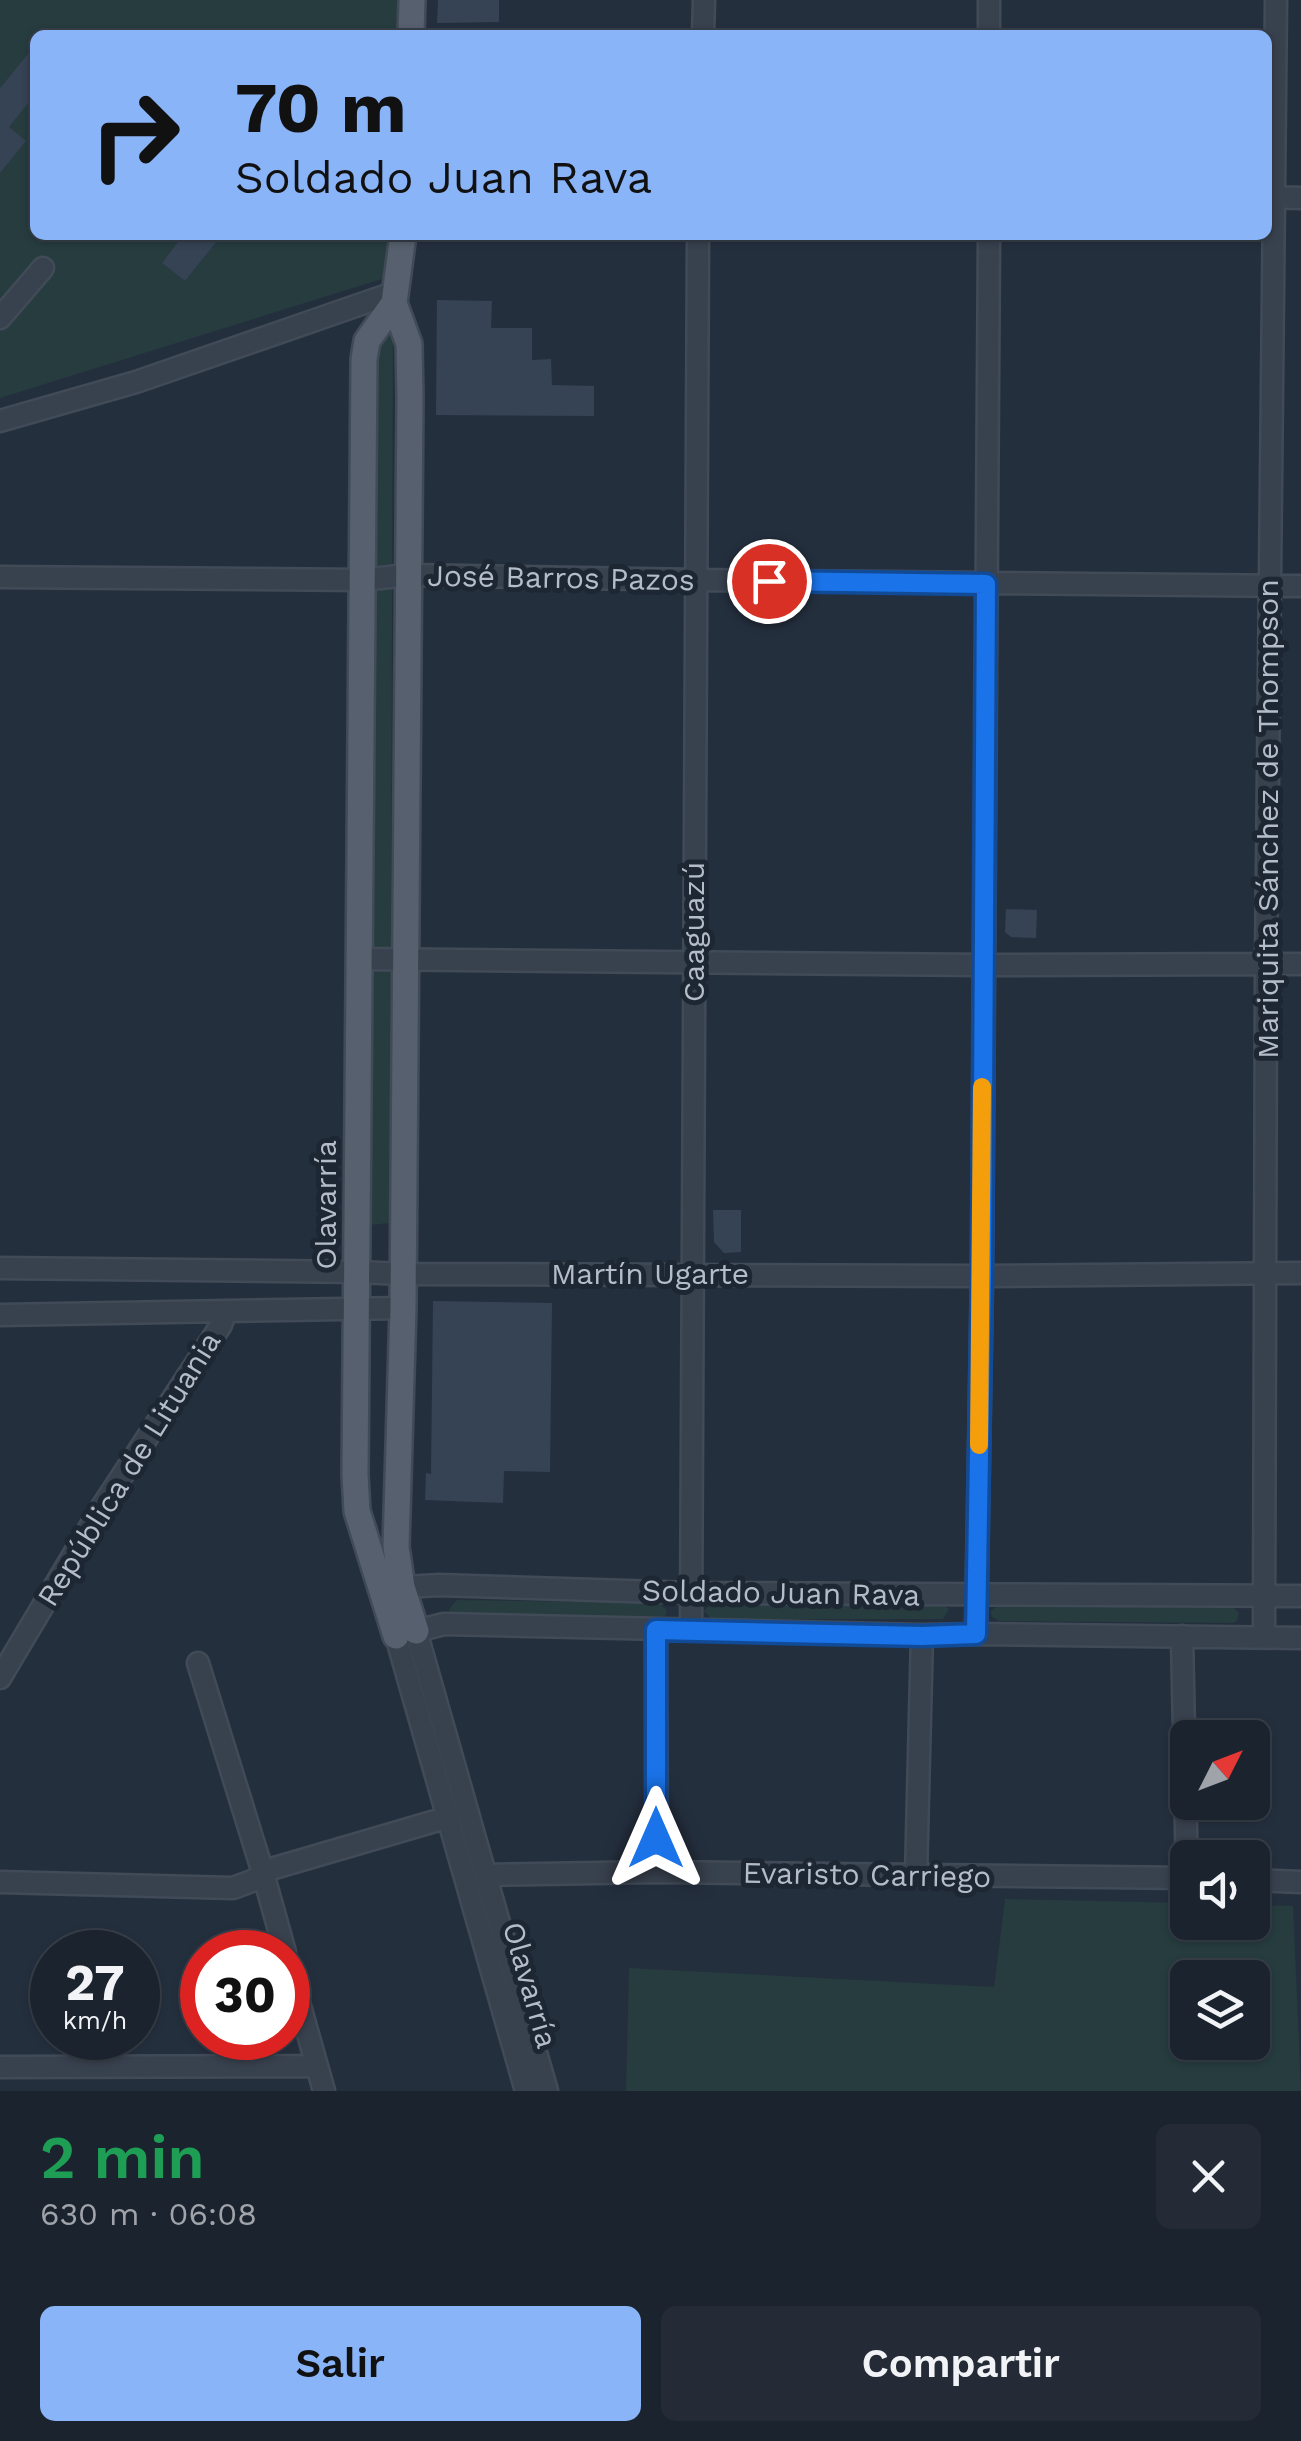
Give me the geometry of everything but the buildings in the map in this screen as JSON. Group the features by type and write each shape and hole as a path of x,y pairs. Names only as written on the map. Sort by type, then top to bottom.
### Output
{"main road":[{"path":"412,0 412,30"},
{"name":"Olavarría","path":"392,1588 403,1308 406,959 410,344 395,298 402,240"},
{"name":"Olavarría","path":"395,298 367,341 364,359 355,1492 358,1510 392,1588 406,1634"}],"street":[{"path":"704,0 704,30"},
{"path":"989,0 989,30"},
{"name":"Mariquita Sánchez de Thompson","path":"1272,158 1276,0"},
{"path":"1272,197 1301,198"},
{"name":"Caaguazú","path":"691,1630 698,240"},
{"path":"976,1634 989,240"},
{"name":"Mariquita Sánchez de Thompson","path":"1264,1637 1271,240"},
{"path":"0,318 43,268"},
{"path":"0,422 395,298"},
{"name":"José Barros Pazos","path":"0,577 362,580 408,575 1301,586"},
{"path":"359,959 1301,964"},
{"name":"Martín Ugarte","path":"0,1268 403,1274 1301,1273"},
{"path":"0,1316 403,1308"},
{"name":"República de Lituania","path":"0,1678 103,1505 226,1312"},
{"name":"Soldado Juan Rava","path":"392,1588 439,1585 690,1593 1301,1596"},
{"name":"Soldado Juan Rava","path":"406,1634 444,1624 922,1636 1301,1638"},
{"path":"656,1630 657,1872"},
{"name":"Olavarría","path":"406,1634 449,1817 526,2091"},
{"name":"Olavarría","path":"406,1634 486,1875 547,2091"},
{"path":"916,1876 922,1636"},
{"path":"1182,1636 1186,1840"},
{"path":"198,1663 279,1930"},
{"path":"0,1882 233,1888 263,1872 449,1817"},
{"name":"Evaristo Carriego","path":"486,1875 657,1872 1170,1878"},
{"path":"1270,1881 1301,1882"},
{"path":"310,2044 324,2091"},
{"path":"0,2068 316,2066"}],"green space":[{"path":"0,0 401,0 401,30 30,30 30,51 0,88"},
{"path":"30,101 30,240 179,240 162,263 185,281 218,240 394,240 389,274 0,398 0,173 9,127"},
{"path":"393,334 390,1223 369,1225 377,341"},
{"path":"457,1600 658,1603 667,1610 665,1616 658,1617 451,1614 449,1609"},
{"path":"712,1603 941,1604 949,1609 943,1619 712,1619 704,1611"},
{"path":"998,1605 1232,1606 1239,1613 1233,1623 999,1621 990,1612"},
{"path":"1005,1899 1170,1903 1170,1940 1270,1940 1270,1905 1293,1906 1301,2091 626,2091 629,1968 994,1987"}],"slow traffic":[{"path":"979,1445 982,1087"}],"route":[{"path":"656,1838 656,1630 976,1634 986,584 769,581"}]}
